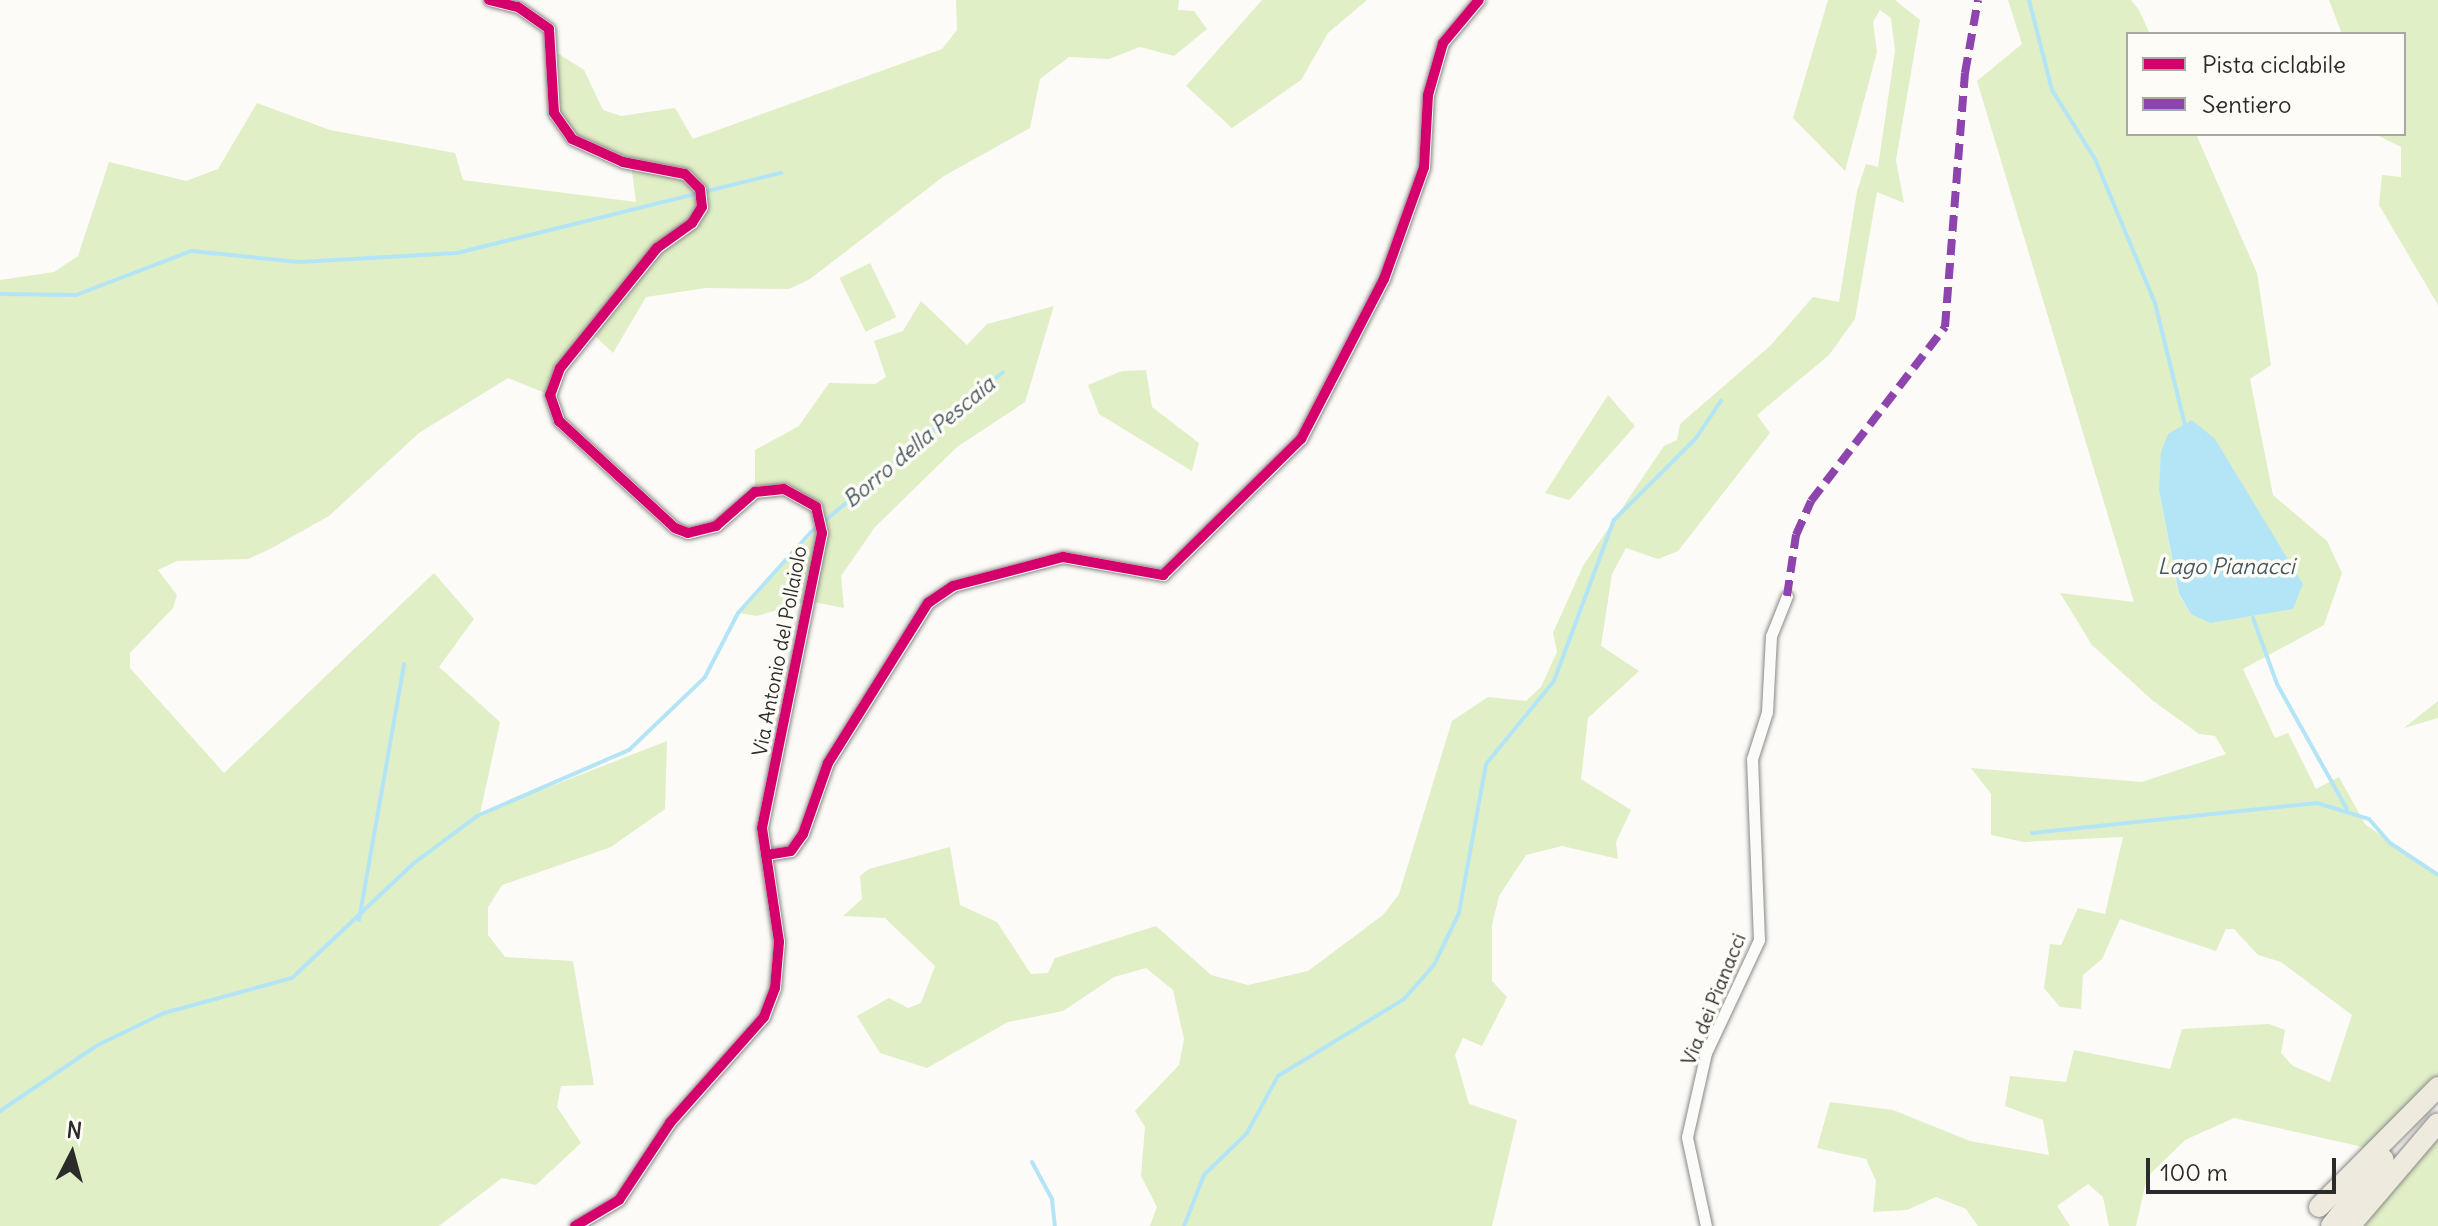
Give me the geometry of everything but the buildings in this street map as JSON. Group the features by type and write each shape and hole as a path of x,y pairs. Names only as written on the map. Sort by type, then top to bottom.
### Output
{"highway":[{"path":"2319,1207 2438,1087"},
{"path":"2331,1226 2438,1100"},
{"path":"2350,1226 2438,1123"}],"street":[{"name":"Via Antonio del Pollaiolo","path":"489,0 518,7 549,29 554,113 572,139 623,162 685,174 700,189 702,207 692,223 657,248 560,368 550,395 559,421 688,533 716,526 755,492 784,489 806,497 820,519 762,828 780,955 764,1017 670,1123 619,1200 575,1226"},
{"path":"766,855 791,851 803,834 828,763 928,603 953,586 1063,557 1163,575 1301,439 1384,279 1424,167 1428,95 1443,43 1479,0"},
{"name":"Via dei Pianacci","path":"1706,1226 1687,1137 1706,1053 1759,940 1752,759 1767,712 1771,636 1787,596"}],"green space":[{"path":"956,0 1179,0 1178,10 1194,11 1207,29 1174,56 1140,47 1109,59 1069,57 1040,79 1030,128 944,176 810,279 789,289 706,288 646,297 613,353 591,332 560,368 550,395 508,378 419,433 329,516 270,549 248,559 177,561 158,570 177,595 173,608 130,653 130,668 224,773 434,573 474,619 439,667 500,722 480,814 667,741 665,809 611,847 502,885 488,907 488,935 505,957 573,961 594,1085 561,1086 557,1107 581,1143 536,1185 502,1178 439,1226 0,1226 0,280 54,272 78,256 109,162 186,181 218,169 257,103 330,130 455,153 463,180 636,202 631,163 593,151 559,125 554,51 584,70 603,110 621,116 675,108 693,139 942,49 957,30"},
{"path":"1262,0 1367,0 1328,33 1301,80 1232,128 1186,86"},
{"path":"1828,0 1895,0 1920,20 1896,160 1904,203 1877,192 1855,319 1829,355 1757,415 1770,433 1678,551 1658,559 1626,548 1612,574 1601,646 1639,671 1588,718 1581,779 1631,810 1616,842 1618,859 1562,846 1526,855 1499,896 1492,925 1492,981 1507,997 1482,1046 1463,1038 1455,1055 1469,1104 1517,1120 1492,1226 1150,1226 1157,1207 1141,1176 1145,1127 1135,1111 1179,1065 1184,1039 1173,990 1146,968 1114,977 1063,1011 1008,1022 927,1068 880,1053 857,1016 889,998 908,1008 921,1003 935,966 885,918 843,916 862,899 860,876 869,869 950,847 960,905 997,922 1031,974 1048,973 1055,958 1156,926 1211,975 1248,985 1308,971 1383,915 1399,894 1452,721 1488,697 1526,701 1541,687 1557,652 1553,633 1583,566 1664,446 1677,440 1680,424 1770,346 1813,297 1839,302 1857,191 1866,164 1878,167 1895,51 1891,18 1880,10 1873,22 1877,52 1845,171 1793,118"},
{"path":"2008,0 2131,0 2139,10 2149,32 2126,32 2126,136 2197,136 2257,273 2271,365 2250,379 2273,495 2327,541 2342,573 2324,625 2243,669 2275,738 2288,733 2316,789 2339,777 2365,824 2438,876 2438,1087 2376,1150 2234,1118 2185,1140 2147,1177 2136,1226 2109,1226 2103,1197 2088,1184 2057,1206 2070,1226 1978,1226 1966,1209 1936,1197 1907,1210 1873,1212 1876,1181 1866,1159 1817,1148 1830,1102 1893,1110 1970,1141 2049,1155 2043,1120 2005,1106 2010,1076 2066,1082 2074,1050 2170,1069 2182,1029 2269,1024 2285,1030 2281,1053 2293,1066 2330,1082 2352,1015 2281,962 2258,955 2234,929 2226,929 2216,951 2120,919 2102,959 2083,975 2081,1009 2060,1007 2044,988 2050,944 2061,945 2078,908 2105,914 2123,837 2024,842 1991,835 1991,794 1971,768 2142,782 2226,754 2215,736 2199,734 2152,700 2092,645 2060,593 2134,602 1977,81 2022,44","holes":["2168,434 2271,540 2303,584 2191,614 2179,595 2159,490"]},
{"path":"2329,0 2438,0 2438,305 2379,205 2382,175 2401,177 2401,147 2379,136 2406,136 2406,32 2341,32"},
{"path":"870,263 896,317 866,332 839,278"},
{"path":"921,301 967,345 987,324 1054,306 1025,402 957,447 875,527 841,576 844,608 808,601 757,616 738,613 820,526 806,497 755,492 755,450 799,426 829,383 875,384 886,377 874,341 903,331"},
{"path":"1146,370 1152,407 1199,443 1192,471 1099,414 1088,385 1122,371"},
{"path":"1608,395 1635,426 1569,500 1545,493"},
{"path":"2438,701 2438,718 2404,728"},
{"path":"2438,1123 2438,1226 2350,1226"}],"water":[{"name":"Lago Pianacci","path":"2192,420 2215,439 2303,584 2293,609 2210,623 2191,614 2179,594 2159,490 2161,452 2168,434"}],"waterway":[{"path":"2029,0 2052,90 2095,159 2155,303 2186,429"},
{"path":"0,294 76,295 191,251 300,262 457,253 781,173"},
{"name":"Borro della Pescaia","path":"0,1111 98,1045 164,1013 292,978 414,863 477,816 629,750 705,677 738,613 810,533 1003,372"},
{"path":"1184,1226 1204,1175 1247,1133 1278,1076 1404,999 1434,965 1459,913 1486,764 1554,681 1614,520 1696,438 1721,401"},
{"path":"2253,618 2277,684 2347,809"},
{"path":"359,920 404,664"},
{"path":"2032,833 2317,803 2369,819 2390,843 2438,875"},
{"path":"1032,1162 1052,1199 1055,1226"}],"marked path":[{"path":"1787,596 1796,535 1811,501 1945,327 1965,73 1978,0"}],"cycle path":[{"path":"489,0 518,7 549,29 554,113 572,139 623,162 685,174 700,189 702,207 692,223 657,248 560,368 550,395 559,421 675,528 688,533 716,526 755,492 784,489 816,507 822,533 762,828 779,942 775,988 764,1017 670,1123 619,1200 575,1226"},
{"path":"766,855 791,851 803,834 828,763 928,603 953,586 1063,557 1163,575 1301,439 1384,279 1424,167 1428,95 1443,43 1479,0"}]}
